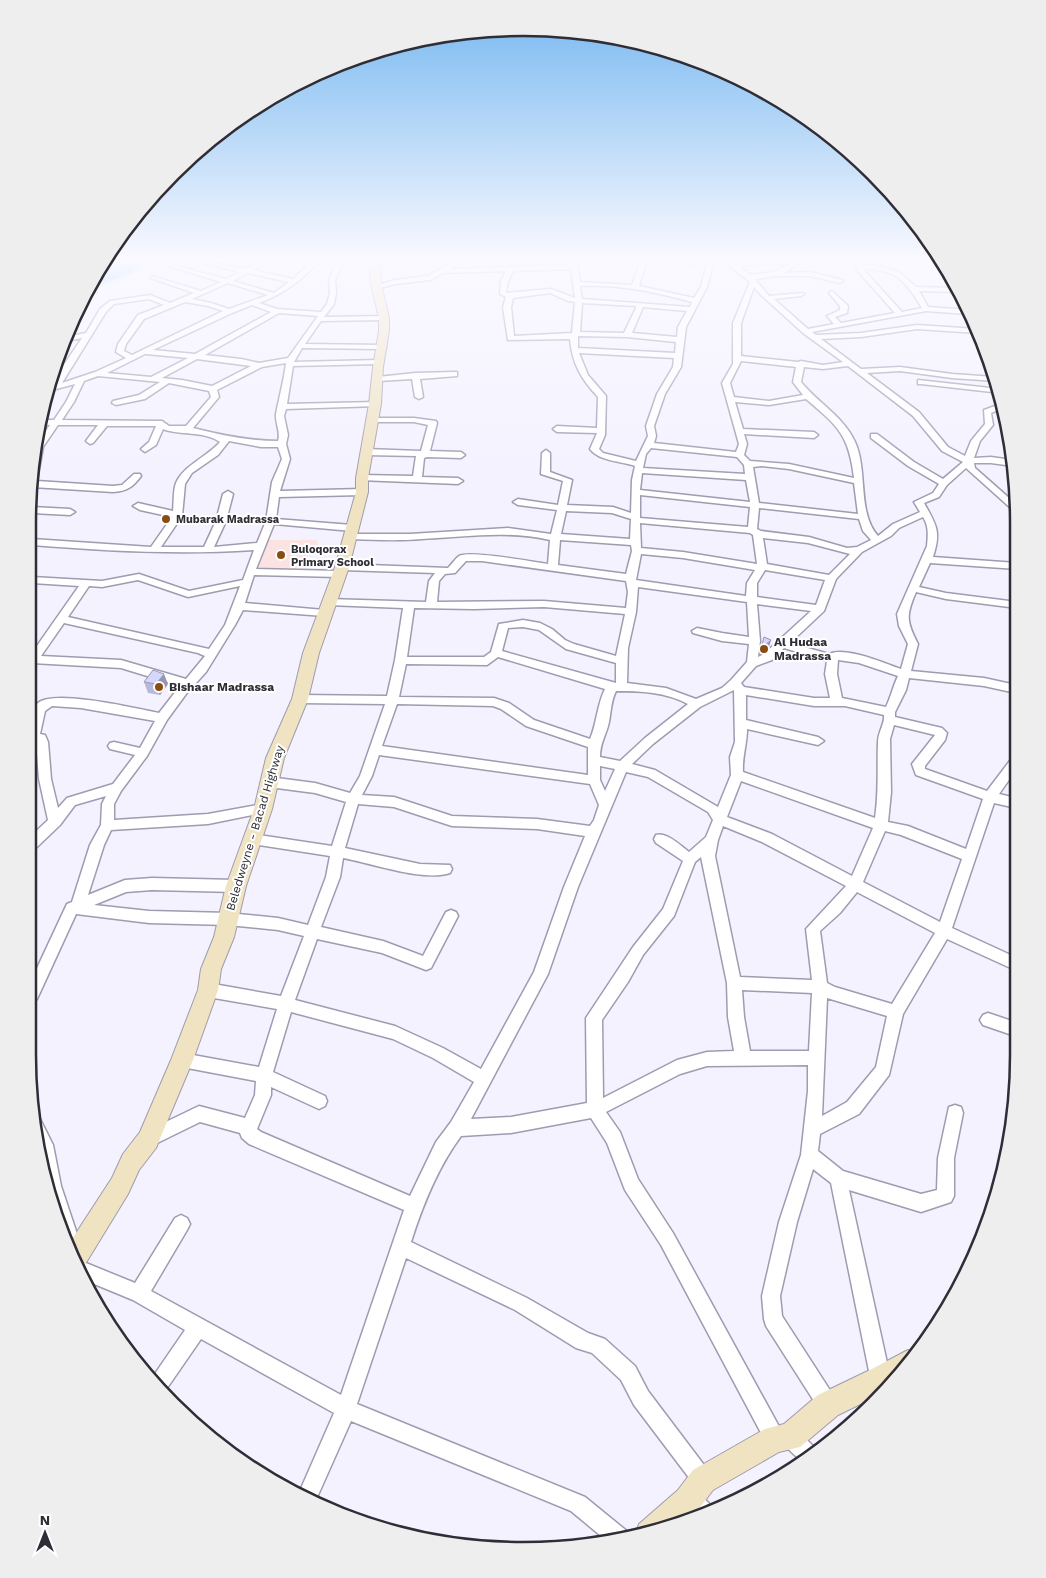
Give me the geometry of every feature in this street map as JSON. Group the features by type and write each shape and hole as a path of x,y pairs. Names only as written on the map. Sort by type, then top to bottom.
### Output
{"street":[{"path":"128,334 120,352 133,358"},
{"path":"56,387 98,374 182,334"},
{"path":"153,379 240,334"},
{"path":"36,986 75,907 97,845 107,825 108,804 116,788 144,753 162,718 202,669 230,625 239,606 246,582 270,522 277,482 286,459 282,444 284,435 280,416 287,388 290,362 309,334"},
{"name":"Beledweyne - Bacad Highway","path":"80,1256 120,1186 131,1162 148,1140 182,1060 208,990 211,969 224,937 236,886 263,808 275,758 300,699 311,653 341,571 352,532 374,412 383,334"},
{"path":"510,334 511,338 627,335 680,340"},
{"path":"605,805 594,780 594,745 603,723 606,699 617,687 623,661 623,643 630,612 636,546 636,480 642,454 649,445 652,436 650,426 661,394 677,367 681,334"},
{"path":"737,334 737,364 726,383 743,444 740,455"},
{"path":"810,334 916,414 945,449 969,461 991,460 1006,462"},
{"path":"815,337 872,334"},
{"path":"73,337 87,335"},
{"path":"56,387 62,372 87,335"},
{"path":"574,335 574,350 581,375 602,396 601,435 594,448 597,454 620,458 639,467 711,476 749,477"},
{"path":"300,346 380,363 416,376 454,374"},
{"path":"574,350 679,356"},
{"path":"144,352 241,361 258,365"},
{"path":"736,358 801,363 824,367 849,364"},
{"path":"98,374 169,380 212,389 258,365 273,360 290,362 380,363"},
{"path":"801,363 797,382 808,396 832,416 846,433 855,452 864,517 868,531 876,540"},
{"path":"858,371 900,369 987,378"},
{"path":"416,376 419,397"},
{"path":"44,440 70,402 80,380"},
{"path":"116,403 142,397 169,380"},
{"path":"921,382 991,390"},
{"path":"188,428 216,397 212,389"},
{"path":"729,399 768,404 808,396"},
{"path":"281,406 374,412 432,423 425,454 420,457 417,479"},
{"path":"996,408 987,412 989,425 983,430 969,452 969,461 971,469 1009,502"},
{"path":"145,449 153,443 162,424 160,415"},
{"path":"47,422 162,424 167,428 188,428 218,437 261,444 282,444"},
{"path":"90,441 105,423"},
{"path":"557,429 600,431"},
{"path":"738,431 814,435"},
{"path":"874,436 911,464 944,483"},
{"path":"154,550 177,516 180,484 189,471 215,453 225,442 218,437"},
{"path":"649,445 740,455 748,464 755,504 755,532 762,567 752,583 755,640 752,663 738,687 740,742 736,757 737,775 711,840 708,856 734,983 736,1017 743,1058"},
{"path":"366,452 461,455"},
{"path":"546,453 545,474 568,480 556,538 553,568"},
{"path":"828,1405 773,1319 771,1296 788,1222 809,1155 812,1130 816,1091 820,987 813,928 835,909 855,885 881,824 885,792 884,739 889,716 898,696 913,644 905,629 902,614 933,544 932,524 919,502 936,495 944,483 969,461"},
{"path":"748,464 780,465 858,481"},
{"path":"38,483 113,489 125,488 137,476"},
{"path":"276,494 417,479 458,481"},
{"path":"636,492 864,517"},
{"path":"208,550 221,521 228,494"},
{"path":"518,502 563,508 613,510 635,518 755,532 809,540 847,550 859,550"},
{"path":"138,506 149,510 169,512 177,516"},
{"path":"36,510 70,512"},
{"path":"752,663 768,657 820,609 831,578 859,550 888,534 896,526 925,514"},
{"path":"270,522 406,537 483,530 539,534 556,538 636,546 831,578"},
{"path":"406,537 409,527"},
{"path":"36,542 154,550 208,550 262,546"},
{"path":"251,572 450,571 463,558 482,558 820,609"},
{"path":"926,560 1010,566"},
{"path":"431,605 434,581 442,571"},
{"path":"36,580 108,583 139,577 188,594 246,582"},
{"path":"36,654 86,583"},
{"path":"912,588 946,596 1010,603"},
{"path":"239,606 326,608 431,605 588,605 630,612"},
{"path":"409,606 404,623 402,660 392,701 366,776 352,799 337,853 333,877 286,1004 264,1076 263,1095 248,1132 254,1138 414,1206"},
{"path":"62,619 202,650 211,654"},
{"path":"402,660 437,662 487,661 496,653 503,626 509,624 537,625 554,635 561,642 589,653 623,661"},
{"path":"697,631 722,638 755,640"},
{"path":"781,643 804,652 833,659"},
{"path":"496,653 617,687 676,694 696,704"},
{"path":"837,703 831,674 833,656 860,659 905,674 984,682 1010,688"},
{"path":"36,659 90,660 121,664 188,684"},
{"path":"309,1493 346,1409 414,1206 442,1148 457,1128 541,974 571,887 593,832 600,822 605,805 623,766 649,741 696,704 738,687 814,702 852,703 938,731 941,733 941,738 922,762 918,764 920,772 990,797 1010,802"},
{"path":"300,699 494,702 505,706 530,723 594,745"},
{"path":"36,724 43,704 52,701 78,702 162,718"},
{"path":"740,723 818,741"},
{"path":"36,738 41,738 37,756 45,779 55,821"},
{"path":"114,746 144,753"},
{"path":"376,750 594,780"},
{"path":"594,760 651,773 712,809 720,820 768,838 944,931 1010,962"},
{"path":"812,1130 854,1108 883,1070 896,1012 944,931 990,797 1010,769"},
{"path":"737,775 903,830 969,856"},
{"path":"269,782 314,788 352,799 394,802 452,821 537,824 593,832"},
{"path":"36,839 55,821 71,801 116,788"},
{"path":"107,825 208,819 263,808"},
{"path":"252,839 420,869 445,868"},
{"path":"661,839 690,859"},
{"path":"711,840 690,859 669,912 638,951 623,977 594,1018 595,1109 614,1138 631,1184 783,1438 804,1452"},
{"path":"75,907 125,886 152,884 236,886"},
{"path":"75,907 150,917 228,919 278,924 383,947 426,964 452,916"},
{"path":"734,983 820,987 830,993 896,1012"},
{"path":"208,990 286,1004 395,1033 438,1053 484,1079"},
{"path":"988,1020 1010,1027"},
{"path":"457,1128 511,1125 595,1109 616,1100 676,1067 707,1059 816,1058"},
{"path":"182,1060 236,1069 264,1076 319,1101"},
{"path":"809,1155 838,1178 921,1203 945,1196 946,1158 955,1113"},
{"path":"148,1140 199,1114 249,1127"},
{"path":"838,1178 883,1382"},
{"path":"139,1294 181,1224"},
{"path":"401,1246 521,1304 583,1341 598,1346 628,1373 698,1497"},
{"path":"84,1264 199,1326 346,1409 578,1504 613,1533"},
{"path":"162,1381 199,1326"},
{"path":"669,1519 828,1405 880,1386"}],"shaded area":[{"name":"Buloqorax Primary School","path":"267,540 317,540 318,543 313,555 303,557 295,570 255,569 258,556"}],"building":[{"path":"764,637 771,640 764,646 762,645"},
{"path":"153,670 164,674 156,684 144,682"}],"place":[{"name":"Mubarak Madrassa","path":"166,519"},
{"name":"Buloqorax Primary School","path":"281,555"},
{"name":"Al Hudaa Madrassa","path":"764,649"},
{"name":"Bishaar Madrassa","path":"159,687"}]}
